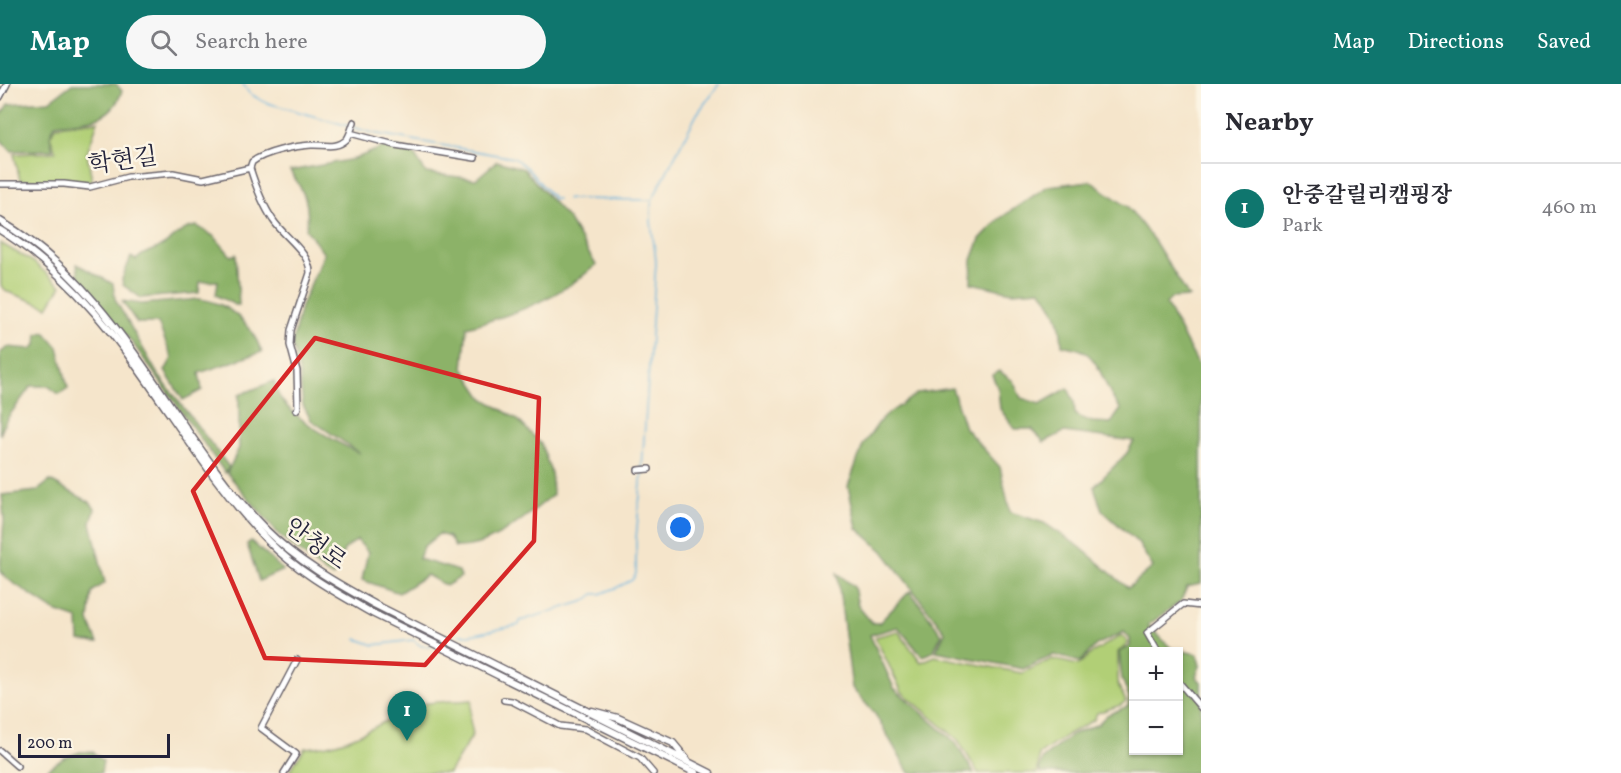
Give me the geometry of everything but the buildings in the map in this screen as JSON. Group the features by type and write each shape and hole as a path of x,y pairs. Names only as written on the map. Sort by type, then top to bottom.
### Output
{"street":[{"path":"0,97 7,84"},
{"path":"354,122 350,133 395,145 475,158"},
{"name":"학현길","path":"0,184 90,187 128,177 173,173 203,179 250,168 252,162 257,158 312,144 327,147 337,145 347,139 350,133"},
{"path":"250,168 257,191 273,221 310,263 310,273 291,330 290,345 297,370 299,395 296,410"},
{"name":"안청로","path":"0,221 54,260 90,296 247,510 283,545 334,582 710,773"},
{"name":"안청로","path":"0,230 49,264 81,295 142,374 223,489 269,542 292,563 320,584 372,613 696,773"},
{"path":"638,470 649,468"},
{"path":"1156,647 1147,633 1183,604 1201,606"},
{"path":"284,773 296,754 261,728 297,660"},
{"path":"1183,686 1201,708"},
{"path":"504,700 560,726 585,729 640,758 653,773"},
{"path":"577,707 609,716 673,744 689,763"},
{"path":"0,752 17,766"}],"highlighted area":[{"path":"315,338 539,398 534,541 425,665 265,658 193,491"}],"green space":[{"path":"72,84 116,84 122,91 111,110 104,115 86,121 55,124 50,136 53,150 11,151 0,139 0,117 8,104 49,101"},
{"path":"98,121 87,153 92,180 85,183 20,180 14,154 56,152 50,136 56,126"},
{"path":"388,145 412,151 426,173 476,179 497,161 524,169 569,220 596,265 567,287 535,304 467,327 463,368 483,398 517,419 541,444 551,472 553,495 508,530 482,543 455,547 449,537 439,534 423,547 419,559 459,571 461,577 446,586 427,575 399,593 362,580 368,552 357,540 344,550 333,577 325,572 280,536 227,473 239,448 239,395 274,381 280,397 296,415 329,437 360,453 311,420 303,405 299,371 292,344 301,306 324,254 306,229 307,205 290,171 354,159"},
{"path":"1090,181 1128,207 1155,242 1189,297 1171,298 1166,304 1201,370 1201,584 1187,587 1181,601 1148,625 1170,647 1129,647 1129,697 1122,679 1119,652 1130,646 1130,639 1124,632 1096,645 1080,662 1054,655 1023,669 936,651 945,632 883,551 857,528 848,486 863,445 882,418 918,393 952,388 965,428 1000,467 1010,512 1044,523 1080,547 1128,588 1153,567 1138,543 1102,510 1094,487 1127,453 1134,441 1064,432 1044,442 1032,429 1015,429 1000,409 998,389 992,375 999,371 1013,381 1021,398 1040,404 1068,388 1074,402 1075,415 1092,422 1111,423 1121,409 1111,396 1101,372 1091,358 1085,352 1062,345 1057,315 1040,290 1012,292 971,283 972,260 980,239 999,219 1048,186"},
{"path":"197,226 215,237 231,256 236,254 239,305 216,295 218,281 200,282 199,293 141,298 123,285 122,279 131,257 136,260 161,247 183,230"},
{"path":"0,243 32,261 61,286 48,307 8,292 1,286"},
{"path":"77,264 113,284 115,299 157,373 229,467 225,473 134,345 79,280"},
{"path":"199,299 220,305 238,316 252,332 262,352 199,373 202,390 183,400 165,371 172,358 158,323 137,323 122,301 142,304"},
{"path":"45,332 58,347 68,388 59,394 48,386 31,386 6,420 0,435 0,353 8,347 31,349 36,345 37,334"},
{"path":"50,481 90,502 95,509 91,523 105,583 92,592 89,621 98,643 79,641 78,619 55,611 9,580 0,571 4,520 2,495 37,491"},
{"path":"251,541 283,570 259,581 247,544"},
{"path":"837,573 854,587 858,606 872,623 879,623 910,591 942,634 933,652 922,656 898,627 870,635 894,688 955,742 974,773 909,773 875,714 852,688"},
{"path":"898,631 921,662 935,656 1022,673 1052,659 1078,665 1093,652 1122,635 1128,643 1118,652 1118,685 1126,701 1097,713 1094,720 1070,733 1039,755 1038,773 978,773 958,740 902,692 875,637"},
{"path":"1183,651 1197,654 1200,666 1196,676 1201,682 1201,773 1041,773 1039,769 1043,758 1073,734 1098,724 1107,715 1128,706 1129,697 1129,755 1183,755"},
{"path":"472,700 470,720 473,734 449,773 288,773 305,748 337,743 423,704"},
{"path":"80,752 93,752 103,761 101,773 42,773 64,758"}],"waterway":[{"path":"243,84 249,93 264,102 373,133 514,158 526,167 554,199 558,199"},
{"path":"567,199 652,200 697,114 719,84"},
{"path":"642,468 656,263 651,223 652,200"},
{"path":"459,635 470,635 519,625 520,621 585,601 594,594 600,594 632,580 636,574 636,539 642,472"},
{"path":"357,639 374,645 413,640 421,646 431,647"}],"place":[{"name":"안중갈릴리캠핑장","path":"407,741"}]}
